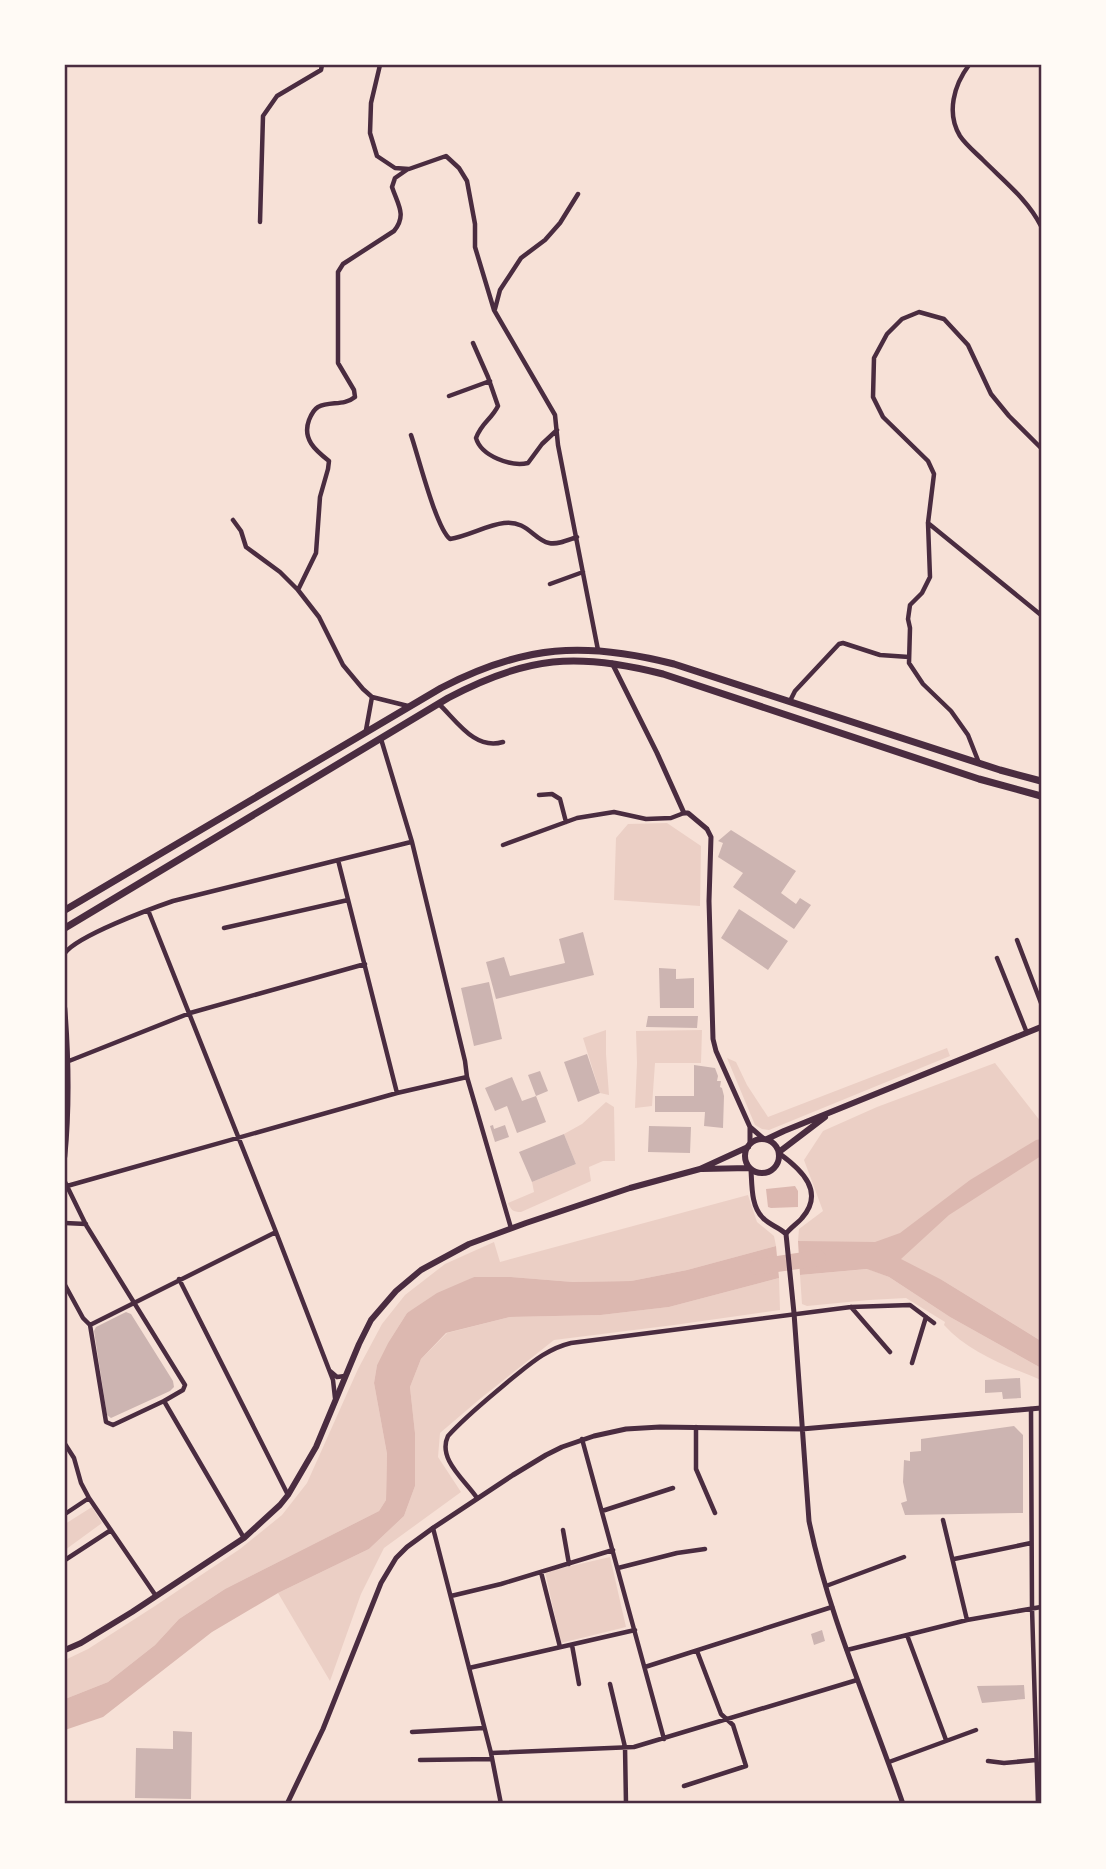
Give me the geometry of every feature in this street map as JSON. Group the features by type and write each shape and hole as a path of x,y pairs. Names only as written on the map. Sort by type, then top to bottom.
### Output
{"highway":[{"path":"65,911 408,706 472,672 505,660 543,652 598,650 628,653 674,664 1041,781"},
{"path":"65,928 438,703 487,679 534,664 580,660 612,663 663,674 979,779 1041,796"}],"main road":[{"path":"65,1650 91,1637 244,1538 280,1505 316,1447 371,1320 396,1291 421,1270 469,1244 511,1228 630,1188 700,1169 759,1139 765,1139 1041,1027"},
{"path":"700,1169 750,1169 763,1174 771,1171 777,1166 780,1153 835,1110"},
{"path":"765,1139 775,1144 780,1153"},
{"path":"749,1145 745,1159 750,1169"}],"street":[{"path":"260,222 263,116 277,96 321,70 322,65"},
{"path":"380,65 371,103 370,133 377,156 395,168 409,169"},
{"path":"969,65 961,75 954,94 954,121 960,136 1027,202 1041,226"},
{"path":"298,590 316,553 320,497 329,461 314,449 308,440 307,424 313,411 320,406 349,402 355,397 354,390 338,363 338,272 343,264 394,231 400,224 402,215 392,187 398,175 446,156 459,167 467,181 475,224 475,247 494,310 555,415 558,445 598,650"},
{"path":"494,310 500,290 522,258 545,240 560,223 578,194"},
{"path":"980,763 968,735 951,711 923,684 909,663 910,605 922,593 930,577 928,523 934,474 928,461 883,417 873,397 874,358 887,334 902,319 919,312 944,319 968,345 991,394 1041,448"},
{"path":"473,343 498,406 493,415 481,425 476,438 481,449 518,466 528,463 557,430"},
{"path":"449,396 490,381"},
{"path":"411,435 438,518 444,533 450,539 503,523 516,523 550,543 577,537"},
{"path":"233,520 241,531 246,547 280,572 298,590 319,617 343,665 372,697 408,706"},
{"path":"928,523 1041,615"},
{"path":"550,584 583,572"},
{"path":"790,701 795,691 839,644 880,654 909,657"},
{"path":"612,663 684,813"},
{"path":"366,731 372,697"},
{"path":"438,703 469,735 483,743 503,742"},
{"path":"381,738 412,842 467,1077 511,1228"},
{"path":"539,795 552,794 559,799 566,822"},
{"path":"503,845 577,818 614,812 646,819 671,818 688,813 707,830 711,838 709,901 713,1039 750,1127 765,1139"},
{"path":"65,953 78,942 148,910 184,898 412,842"},
{"path":"338,860 397,1093"},
{"path":"224,928 348,900"},
{"path":"148,910 276,1232 332,1380 335,1399"},
{"path":"1017,940 1041,1003"},
{"path":"997,958 1027,1034"},
{"path":"69,1061 190,1013 365,964"},
{"path":"65,1008 69,1061 65,1157"},
{"path":"65,1285 83,1318 90,1325 106,1422 113,1425 164,1401 183,1390 185,1385 86,1225 66,1184 397,1093 467,1077"},
{"path":"749,1145 750,1127"},
{"path":"780,1153 802,1171 811,1191 810,1206 786,1234"},
{"path":"750,1169 758,1211 764,1220 786,1234 809,1521 815,1552 903,1804"},
{"path":"65,1223 86,1225"},
{"path":"90,1325 276,1232"},
{"path":"179,1279 288,1495"},
{"path":"477,1498 450,1464 444,1451 448,1436 462,1420 541,1355 558,1346 850,1307 910,1305 934,1323"},
{"path":"850,1307 890,1352"},
{"path":"912,1363 926,1317"},
{"path":"327,1367 337,1377 345,1376"},
{"path":"164,1401 244,1538"},
{"path":"285,1804 323,1730 385,1576 396,1558 433,1528 546,1455 582,1439 626,1429 802,1429 1041,1408"},
{"path":"1031,1409 1032,1608 1038,1804"},
{"path":"696,1427 696,1469 715,1513"},
{"path":"582,1439 664,1739"},
{"path":"66,1447 74,1458 81,1483 89,1498 156,1596"},
{"path":"602,1511 673,1488"},
{"path":"65,1514 89,1498"},
{"path":"943,1520 967,1620"},
{"path":"433,1528 501,1804"},
{"path":"65,1559 111,1530"},
{"path":"563,1530 569,1564"},
{"path":"954,1559 1031,1543"},
{"path":"618,1568 705,1549"},
{"path":"451,1596 501,1584 613,1550"},
{"path":"826,1586 904,1557"},
{"path":"541,1572 559,1647"},
{"path":"645,1667 832,1607"},
{"path":"847,1650 967,1620 1041,1607"},
{"path":"469,1668 635,1630"},
{"path":"907,1635 946,1741"},
{"path":"572,1645 579,1684"},
{"path":"684,1786 746,1766 733,1725 721,1714 697,1651"},
{"path":"420,1760 625,1747 664,1739 858,1680"},
{"path":"610,1684 625,1747 626,1804"},
{"path":"412,1732 484,1728"},
{"path":"889,1762 976,1730"},
{"path":"988,1761 1004,1763 1036,1760"}],"shaded area":[{"path":"667,823 701,846 700,906 614,900 616,838 628,824"},
{"path":"606,1030 609,1095 600,1093 583,1038"},
{"path":"702,1030 701,1063 655,1063 652,1106 635,1108 636,1031"},
{"path":"947,1048 950,1056 769,1130 755,1125 727,1058 736,1062 768,1117"},
{"path":"995,1063 1041,1122 1041,1341 942,1280 798,1241 799,1229 823,1211 804,1160 823,1131 877,1107"},
{"path":"606,1102 614,1107 615,1161 603,1161 589,1167 591,1181 521,1212 513,1210 508,1203 534,1192 532,1182 576,1164 564,1134 582,1124"},
{"path":"1041,1139 1041,1156 949,1215 901,1259 942,1280 1041,1341 1041,1368 950,1317 889,1277 867,1269 800,1275 798,1241 875,1242 900,1233 970,1180"},
{"path":"795,1186 798,1191 798,1207 768,1207 766,1189"},
{"path":"748,1195 757,1222 774,1236 776,1246 687,1270 631,1281 573,1282 474,1277 407,1313 377,1365 374,1383 387,1454 386,1500 379,1511 225,1589 179,1619 155,1645 108,1682 65,1699 65,1660 88,1649 155,1606 240,1549 282,1515 307,1483 358,1369 382,1324 405,1295 445,1264 494,1242 500,1262"},
{"path":"776,1246 779,1278 669,1307 601,1315 510,1317 446,1333 421,1359 410,1387 415,1433 415,1486 404,1516 369,1549 278,1593 212,1632 103,1717 65,1730 65,1699 108,1682 155,1645 179,1619 225,1589 379,1511 386,1500 387,1454 374,1383 377,1365 407,1313 437,1293 474,1277 573,1282 631,1281 687,1270"},
{"path":"868,1269 889,1277 950,1317 1041,1368 1041,1380 977,1351 954,1335 944,1325 945,1322 906,1298 807,1306 802,1304 800,1275"},
{"path":"779,1278 780,1310 554,1340 440,1433 438,1457 461,1492 384,1548 361,1594 330,1681 278,1593 369,1549 404,1516 415,1486 415,1433 410,1387 421,1359 447,1333 510,1317 601,1315 669,1307"},
{"path":"92,1507 102,1523 65,1550 65,1524"},
{"path":"610,1557 626,1627 561,1643 545,1572"}],"building":[{"path":"731,830 796,871 781,893 796,904 800,898 811,905 794,929 733,887 743,873 718,857 723,843 718,841"},
{"path":"739,909 788,941 768,970 721,938"},
{"path":"583,932 594,975 496,999 486,962 504,957 510,976 565,963 559,939"},
{"path":"659,968 676,969 676,979 694,978 694,1008 660,1008"},
{"path":"489,982 502,1039 474,1046 461,988"},
{"path":"648,1016 698,1016 697,1028 646,1027"},
{"path":"587,1054 600,1093 578,1102 564,1062"},
{"path":"694,1065 715,1068 717,1081 721,1081 720,1087 724,1096 723,1128 704,1126 705,1112 655,1112 655,1096 694,1096"},
{"path":"540,1071 548,1091 536,1096 528,1075"},
{"path":"512,1077 522,1101 536,1096 546,1122 517,1133 507,1106 495,1111 485,1088"},
{"path":"493,1125 494,1129 505,1125 509,1137 495,1142 490,1126"},
{"path":"649,1126 691,1127 690,1153 648,1152"},
{"path":"564,1134 576,1164 532,1182 519,1152"},
{"path":"126,1312 131,1314 173,1381 174,1387 111,1418 107,1415 94,1331 96,1327"},
{"path":"1020,1378 1021,1398 1003,1399 1002,1392 985,1393 985,1380"},
{"path":"1014,1426 1023,1435 1023,1513 905,1515 901,1503 907,1501 903,1482 904,1460 910,1461 910,1452 921,1451 921,1439"},
{"path":"822,1630 825,1641 814,1645 811,1634"},
{"path":"1024,1685 1025,1699 982,1703 977,1686"},
{"path":"173,1731 192,1732 191,1799 135,1798 136,1748 173,1749"}],"waterway":[{"path":"757,1267 818,1258"}]}
